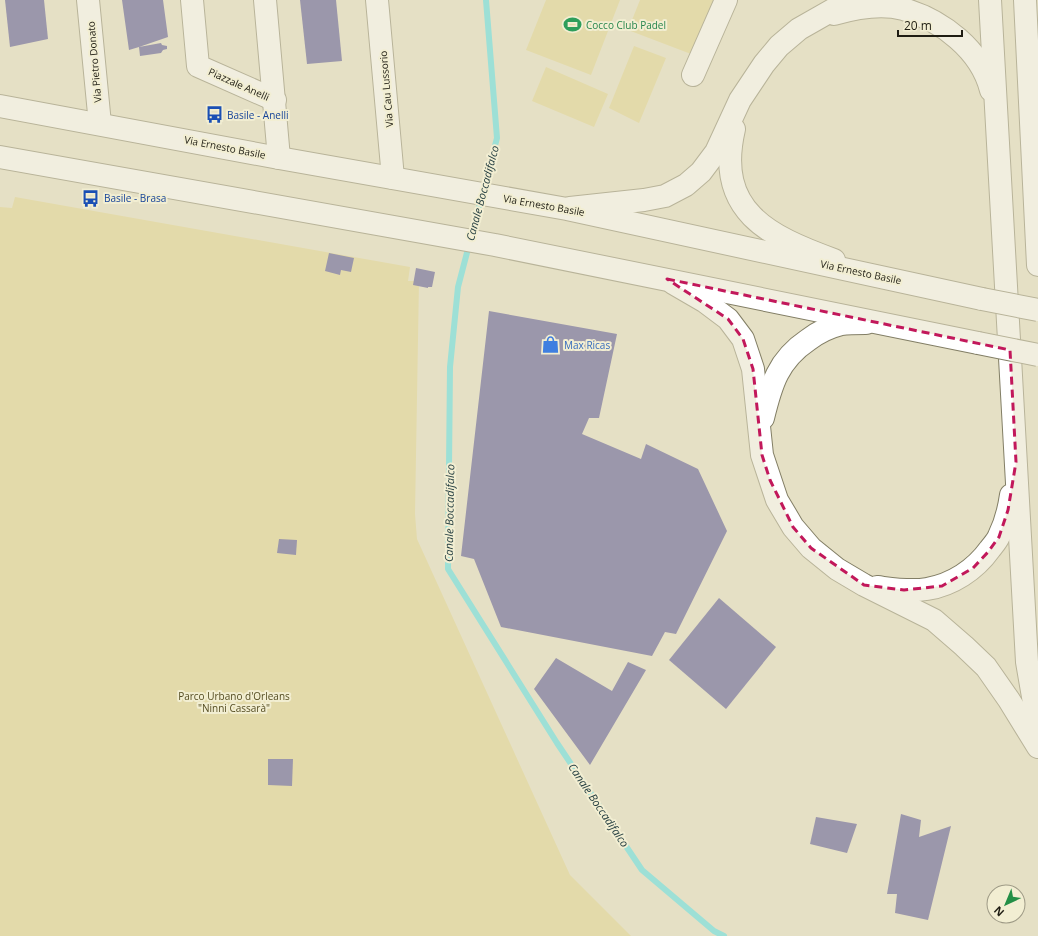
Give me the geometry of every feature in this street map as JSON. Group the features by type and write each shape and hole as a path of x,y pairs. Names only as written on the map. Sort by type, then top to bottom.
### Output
{"street":[{"name":"Via Pietro Donato","path":"88,0 100,124"},
{"name":"Piazzale Anelli","path":"192,0 198,66 275,100"},
{"path":"265,0 280,158"},
{"name":"Via Cau Lussorio","path":"377,0 394,178"},
{"path":"693,75 726,0"},
{"path":"567,208 644,200 665,196 686,185 701,172 716,152 740,100 764,64 779,46 799,29 850,0"},
{"path":"990,0 1027,662 1038,726"},
{"path":"1024,0 1038,265"},
{"path":"819,18 845,10 873,6 902,9 930,18 954,34 974,55 988,80 997,118"},
{"path":"740,100 730,145 733,182 740,201 755,220 776,235 808,250 877,275"},
{"name":"Via Ernesto Basile","path":"0,106 280,158 567,208 1038,310"},
{"path":"0,157 495,245 1038,355"},
{"path":"667,279 704,301 728,319 743,339 753,369 762,455 777,500 793,527 811,548 837,569 864,585 934,620 964,646 986,667 1009,700 1038,747"},
{"path":"760,431 772,383 781,366 796,348 817,333 841,324 877,322"},
{"path":"864,585 904,590 926,589 942,586 973,568 999,537 1008,510 1016,462"}],"highlighted area":[{"path":"667,279 1010,350 1016,462 1008,510 999,537 988,552 973,568 942,586 904,590 864,585 811,548 793,527 770,480 762,455 753,369 743,339 728,319"}],"green space":[{"name":"Cocco Club Padel","path":"546,0 620,0 591,75 526,50"},
{"name":"Cocco Club Padel","path":"640,0 714,0 691,54 628,30"},
{"name":"Cocco Club Padel","path":"634,46 666,58 639,123 609,108"},
{"path":"546,67 608,94 594,127 532,101"},
{"name":"Parco Urbano d'Orleans \"Ninni Cassarà\"","path":"15,197 410,267 408,281 419,281 415,514 417,539 570,875 631,936 0,936 0,207 12,208"}],"building":[{"path":"5,0 44,0 48,39 10,47"},
{"path":"122,0 163,0 168,37 129,50"},
{"path":"300,0 336,0 342,61 307,64"},
{"path":"161,43 162,45 167,46 167,49 163,50 161,53 140,56 139,47"},
{"path":"329,253 354,258 351,272 341,270 340,275 325,271"},
{"path":"416,268 435,272 432,287 428,288 413,285"},
{"path":"489,311 617,334 599,418 589,418 582,434 641,459 646,444 698,469 727,531 676,634 665,632 652,656 501,627 474,559 461,556"},
{"path":"279,539 297,540 296,555 277,553"},
{"path":"719,598 776,647 726,709 669,660"},
{"path":"556,658 612,691 628,662 646,670 590,765 534,689"},
{"path":"268,759 293,759 292,786 268,785"},
{"path":"901,814 921,820 919,837 951,826 928,920 895,913 897,894 887,894"},
{"path":"816,817 857,824 847,853 810,844"}],"waterway":[{"name":"Canale Boccadifalco","path":"486,0 497,138 458,287 450,367 448,569 557,743 642,870 714,931 724,936"}],"place":[{"name":"Cocco Club Padel","path":"573,25"},
{"name":"Basile - Anelli","path":"214,115"},
{"name":"Basile - Brasa","path":"91,198"},
{"name":"Max Ricas","path":"551,345"}]}
